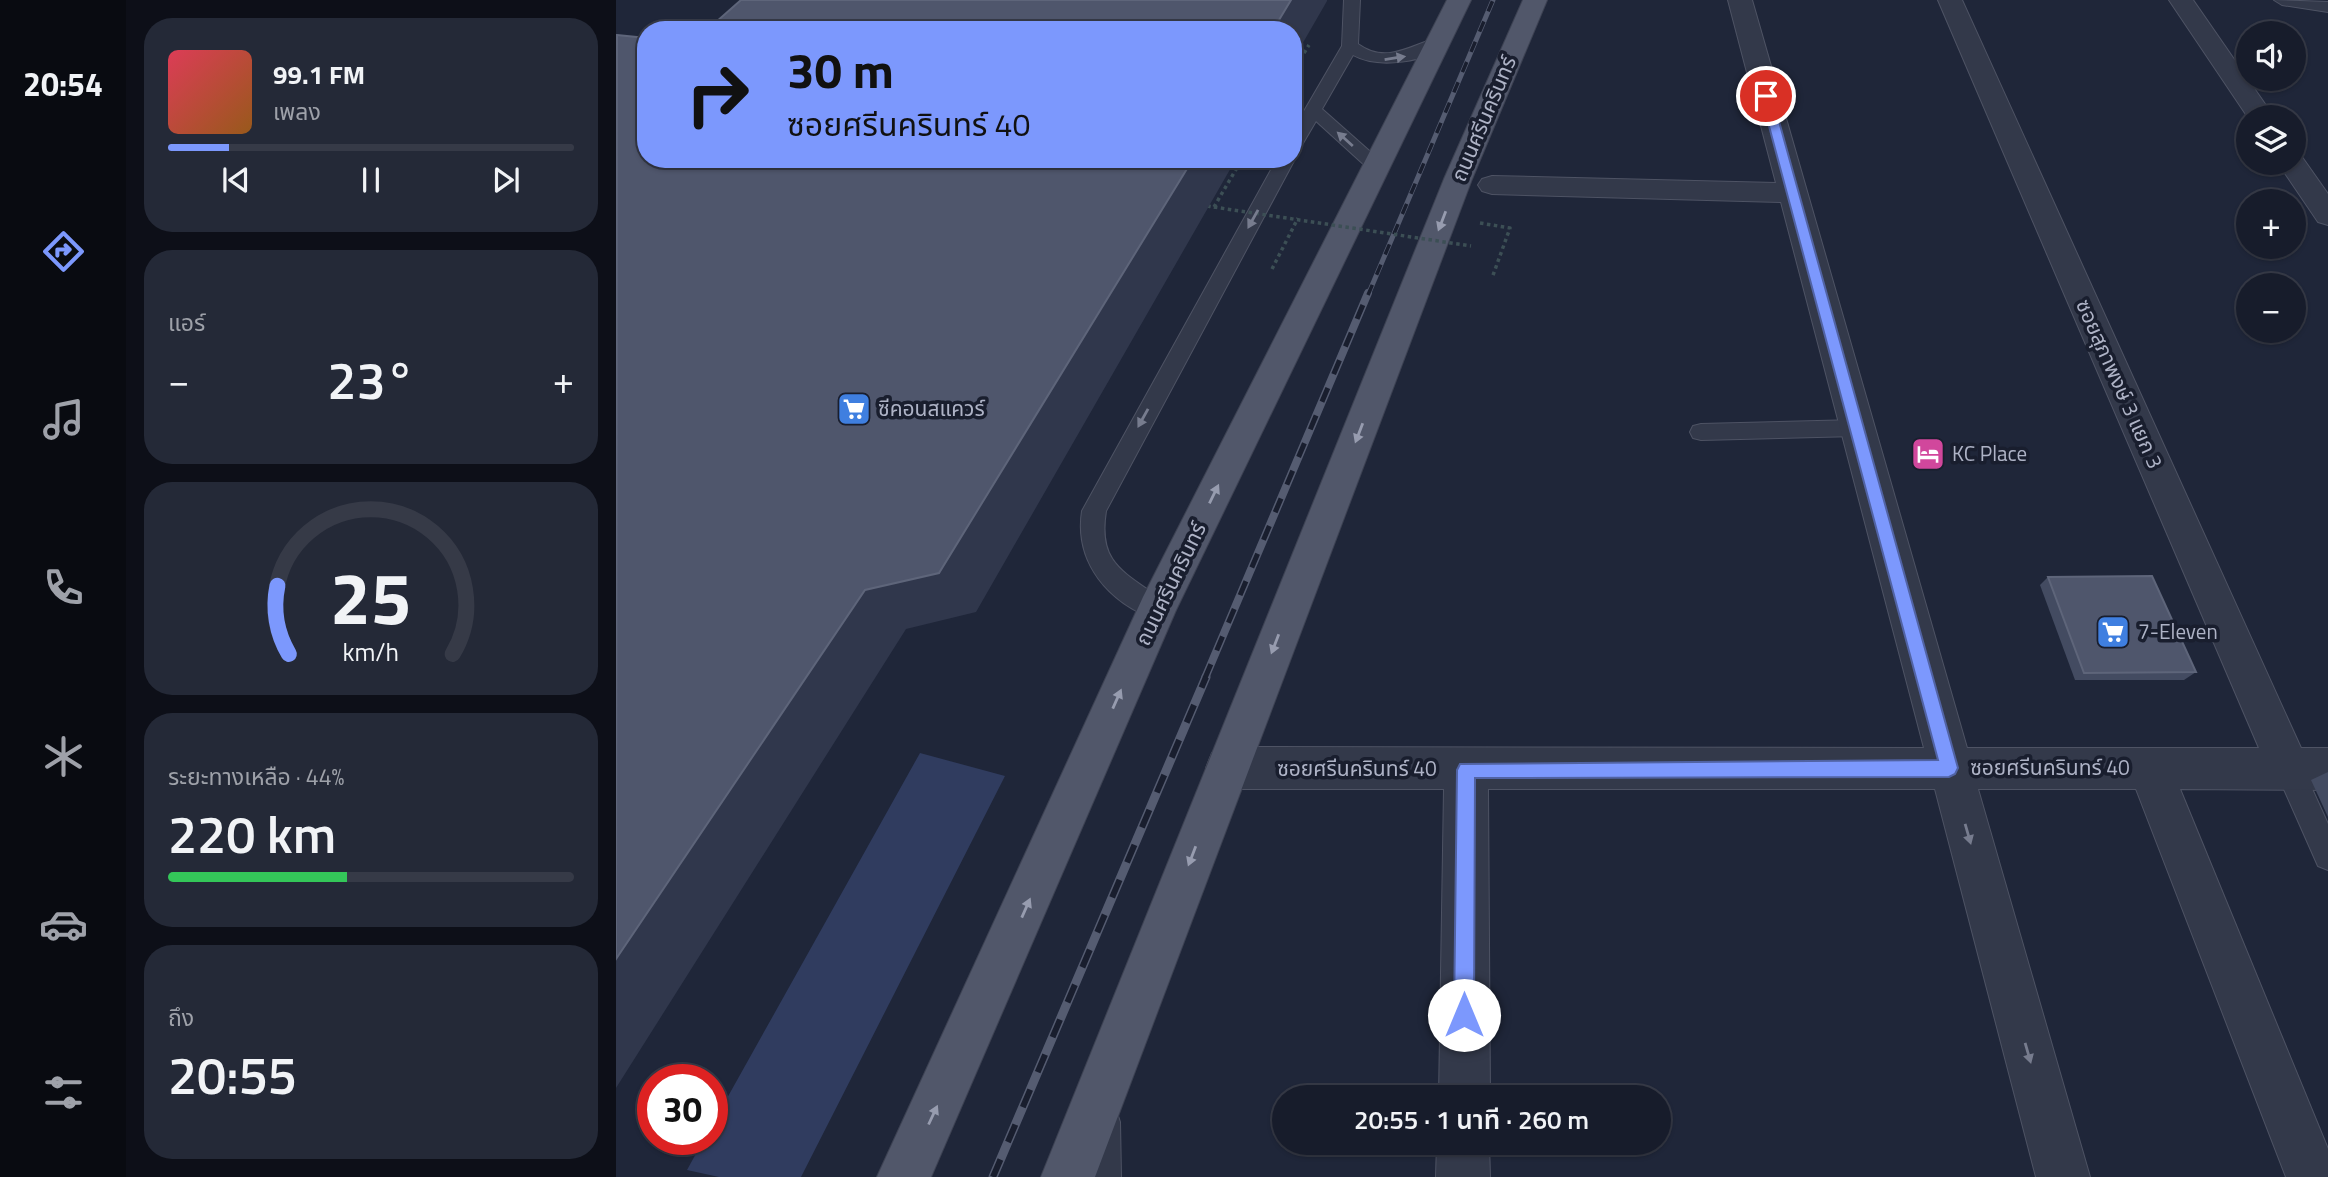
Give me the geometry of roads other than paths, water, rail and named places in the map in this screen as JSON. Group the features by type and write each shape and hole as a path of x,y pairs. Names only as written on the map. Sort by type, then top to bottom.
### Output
{"main road":[{"name":"ถนนศรีนครินทร์","path":"904,1177 962,1053 1157,610 1460,0"},
{"name":"ถนนศรีนครินทร์","path":"1068,1177 1458,179 1535,0"}],"street":[{"path":"1740,0 2063,1177"},
{"name":"ซอยสุภาพงษ์ 3 แยก 3","path":"1950,0 2309,769"},
{"path":"2182,0 2253,105"},
{"path":"2306,164 2328,165"},
{"path":"2301,175 2328,215"},
{"path":"1492,185 1793,192"},
{"name":"ซอยศรีนครินทร์ 40","path":"1227,768 2309,769"},
{"path":"2150,769 2313,1177"},
{"path":"1464,1085 1466,770"},
{"path":"1463,1155 1463,1177"}],"lane":[{"path":"1302,130 1350,46 1352,0"},
{"path":"2282,0 2328,7"},
{"path":"1350,46 1363,55 1388,60 1440,42"},
{"path":"1313,110 1377,167"},
{"path":"1157,610 1107,572 1095,558 1091,540 1094,511 1281,168"},
{"path":"1702,432 1857,428"},
{"path":"2309,769 2328,856"},
{"path":"1103,1083 1104,1177"}],"water":[{"path":"920,753 1005,776 801,1177 719,1177 687,1170 695,1155 728,1155 728,1096"}],"railway":[{"path":"1368,295 1493,0"},
{"path":"1205,678 1368,293"},
{"path":"993,1177 1206,677"}],"place":[{"name":"ซีคอนสแควร์","path":"854,409"},
{"name":"KC Place","path":"1928,454"},
{"name":"7-Eleven","path":"2113,632"}]}
